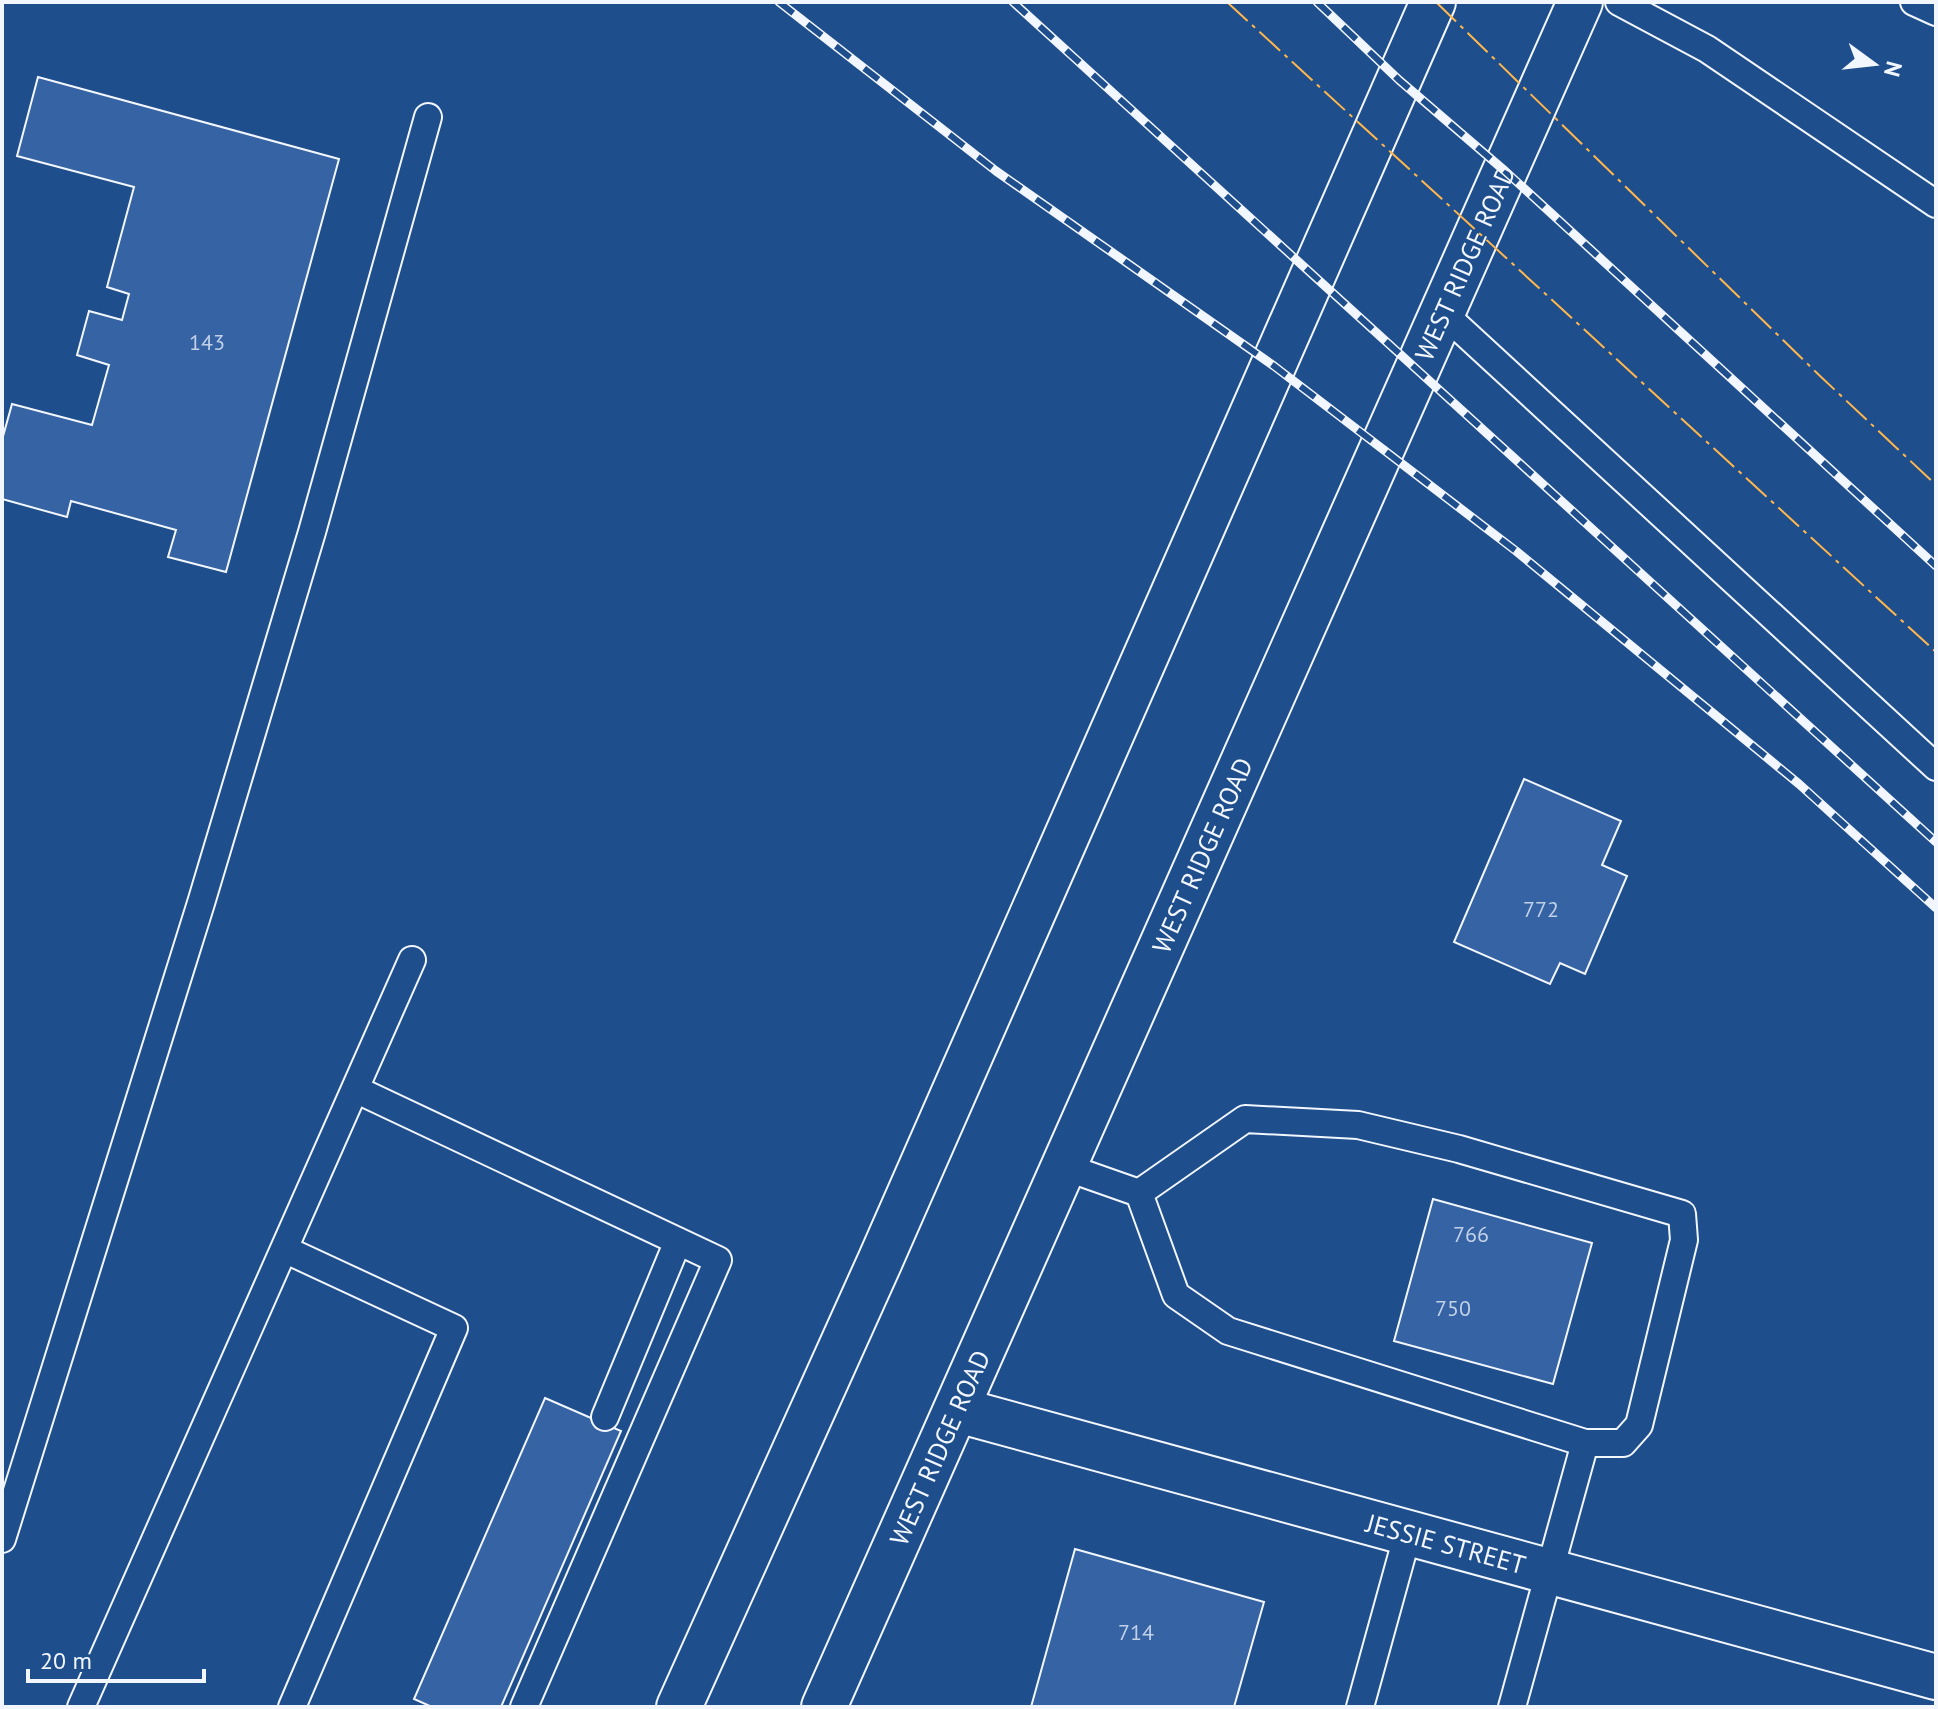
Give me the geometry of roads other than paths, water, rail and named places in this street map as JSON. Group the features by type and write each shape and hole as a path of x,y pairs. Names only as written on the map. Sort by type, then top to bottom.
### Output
{"main road":[{"path":"679,1707 880,1261 1433,2"},
{"name":"WEST RIDGE ROAD","path":"824,1707 1580,2"},
{"name":"JESSIE STREET","path":"958,1410 1936,1677"}],"lane":[{"path":"1619,2 1707,49 1936,204"},
{"path":"1914,2 1936,12"},
{"path":"2,1539 196,918 312,532 428,117"},
{"path":"1443,313 1936,767"},
{"path":"81,1707 412,960"},
{"path":"355,1089 718,1260 524,1707"},
{"path":"1245,1119 1358,1125 1459,1149 1682,1214 1684,1240 1639,1425 1623,1443 1585,1443 1228,1331 1176,1295 1139,1193 1245,1119"},
{"path":"1065,1167 1139,1193"},
{"path":"605,1417 678,1241"},
{"path":"284,1249 454,1328 292,1707"},
{"path":"1512,1707 1585,1443"},
{"path":"1360,1707 1408,1533"}],"railway":[{"path":"779,2 996,171 1274,366 1516,551 1799,784 1936,908"},
{"path":"1013,2 1936,842"},
{"path":"1317,2 1399,80 1505,171 1936,566"}]}
